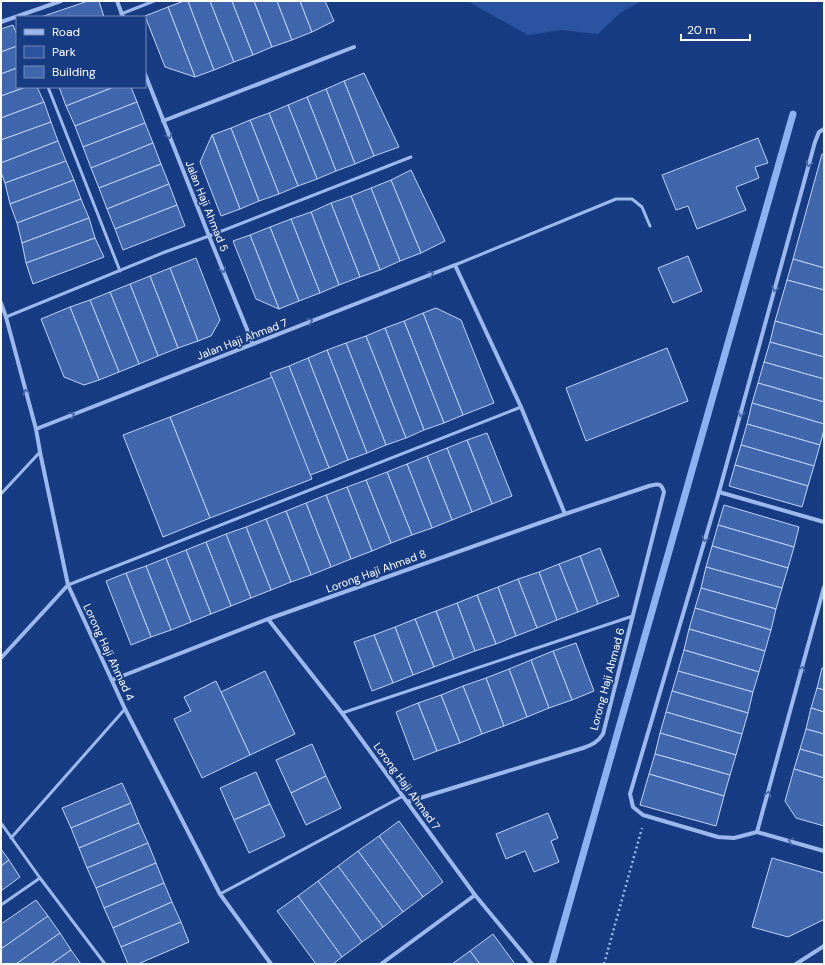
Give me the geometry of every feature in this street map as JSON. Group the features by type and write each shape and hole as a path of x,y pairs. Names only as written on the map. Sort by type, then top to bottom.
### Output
{"street":[{"path":"21,16 60,1"},
{"path":"118,1 122,15"},
{"path":"1,22 16,18"},
{"path":"164,121 354,47"},
{"name":"Jalan Haji Ahmad 5","path":"146,76 208,236 253,344"},
{"path":"824,129 819,132 815,142 719,492 630,794 633,808 646,816 718,837 734,838 757,832 824,851"},
{"path":"455,265 521,407 565,514"},
{"name":"Jalan Haji Ahmad 7","path":"36,429 455,265"},
{"name":"Lorong Haji Ahmad 4","path":"1,303 36,429 68,585 125,709 220,894 271,964"},
{"path":"1,321 6,317"},
{"name":"Lorong Haji Ahmad 6","path":"407,802 589,746 600,739 603,734 664,492 663,487 660,485 656,484 649,486"},
{"name":"Lorong Haji Ahmad 8","path":"112,680 268,619 565,514 649,486"},
{"path":"719,492 824,522"},
{"path":"1,658 68,585"},
{"path":"757,832 824,587"},
{"name":"Lorong Haji Ahmad 7","path":"268,619 342,713 475,895 532,964"},
{"path":"382,964 475,895"},
{"path":"796,964 824,946"}],"lane":[{"path":"122,15 154,1"},
{"path":"48,88 120,271"},
{"path":"6,317 166,252 411,158"},
{"path":"455,265 616,199 632,199 642,207 650,226"},
{"path":"68,585 521,407"},
{"path":"1,494 40,452"},
{"path":"342,713 633,616"},
{"path":"11,838 125,709"},
{"path":"220,894 402,796"},
{"path":"1,823 40,878 105,964"},
{"path":"1,905 40,878"}],"path":[{"path":"604,964 646,816"}],"green space":[{"path":"467,1 642,1 621,12 598,34 561,30 528,35"}],"building":[{"path":"88,1 99,1 104,16 44,16"},
{"path":"188,1 214,70 195,77 168,7"},
{"path":"188,1 210,1 234,62 214,70"},
{"path":"210,1 232,1 253,55 234,62"},
{"path":"232,1 254,1 272,47 253,55"},
{"path":"254,1 277,1 292,40 272,47"},
{"path":"277,1 300,1 312,32 292,40"},
{"path":"300,1 325,1 334,21 312,32"},
{"path":"168,7 195,77 165,67 145,16"},
{"path":"13,25 16,32 16,46 1,52 1,29"},
{"path":"16,46 16,68 1,74 1,52"},
{"path":"16,68 16,88 23,88 1,96 1,74"},
{"path":"364,73 399,147 374,156 344,81"},
{"path":"344,81 374,156 355,164 326,89"},
{"path":"23,88 37,88 44,102 1,118 1,96"},
{"path":"59,88 111,88 66,106"},
{"path":"111,88 131,88 137,102 75,126 66,106"},
{"path":"326,89 355,164 336,171 307,97"},
{"path":"307,97 336,171 317,179 288,105"},
{"path":"44,102 51,122 1,140 1,118"},
{"path":"137,102 145,123 83,147 75,126"},
{"path":"288,105 317,179 298,186 269,113"},
{"path":"269,113 298,186 279,194 250,120"},
{"path":"250,120 279,194 259,201 231,128"},
{"path":"51,122 58,141 1,163 1,140"},
{"path":"145,123 153,143 91,168 83,147"},
{"path":"231,128 259,201 240,209 212,135"},
{"path":"212,135 240,209 221,216 200,162"},
{"path":"758,138 768,163 755,167 759,178 736,187 746,210 697,229 688,206 676,210 662,175"},
{"path":"58,141 66,161 5,183 1,172 1,163"},
{"path":"153,143 161,164 99,188 91,168"},
{"path":"822,154 824,155 824,268 793,259"},
{"path":"66,161 74,180 10,204 5,183"},
{"path":"161,164 169,184 107,209 99,188"},
{"path":"411,170 445,241 421,253 391,180"},
{"path":"74,180 81,199 17,223 10,204"},
{"path":"391,180 421,253 400,261 371,188"},
{"path":"169,184 177,205 115,229 107,209"},
{"path":"371,188 400,261 380,270 351,196"},
{"path":"351,196 380,270 360,277 331,203"},
{"path":"81,199 89,218 22,243 17,223"},
{"path":"331,203 360,277 339,285 311,212"},
{"path":"177,205 185,226 123,250 115,229"},
{"path":"311,212 339,285 320,293 291,219"},
{"path":"89,218 95,238 26,263 22,243"},
{"path":"291,219 320,293 299,301 270,227"},
{"path":"270,227 299,301 279,309 250,235"},
{"path":"250,235 279,309 256,299 233,241"},
{"path":"95,238 104,257 33,284 26,263"},
{"path":"688,256 702,291 673,303 658,268"},
{"path":"196,258 220,320 211,336 198,341 170,268"},
{"path":"793,259 824,268 824,290 787,280"},
{"path":"170,268 198,341 178,348 150,276"},
{"path":"150,276 178,348 158,356 130,284"},
{"path":"787,280 824,290 824,335 775,321"},
{"path":"130,284 158,356 139,364 110,292"},
{"path":"110,292 139,364 119,372 90,300"},
{"path":"90,300 119,372 99,380 70,307"},
{"path":"70,307 99,380 84,385 64,377 41,319"},
{"path":"436,308 461,320 494,403 463,415 423,313"},
{"path":"423,313 463,415 444,423 404,321"},
{"path":"404,321 444,423 424,430 385,328"},
{"path":"775,321 824,335 824,357 770,342"},
{"path":"385,328 424,430 406,438 366,336"},
{"path":"366,336 406,438 386,445 346,343"},
{"path":"770,342 824,357 824,379 764,362"},
{"path":"346,343 386,445 367,453 327,350"},
{"path":"667,348 688,401 586,441 566,388"},
{"path":"327,350 367,453 348,460 308,358"},
{"path":"308,358 348,460 329,468 289,366"},
{"path":"764,362 824,379 824,402 758,383"},
{"path":"289,366 329,468 310,475 270,373"},
{"path":"272,377 312,479 210,518 170,417"},
{"path":"758,383 824,402 824,424 752,403"},
{"path":"752,403 824,424 820,445 747,424"},
{"path":"170,417 210,518 163,537 123,435"},
{"path":"747,424 820,445 814,466 741,445"},
{"path":"487,433 512,496 492,504 467,440"},
{"path":"467,440 492,504 472,512 447,448"},
{"path":"741,445 814,466 808,486 735,465"},
{"path":"447,448 472,512 452,520 427,456"},
{"path":"427,456 452,520 432,528 407,464"},
{"path":"407,464 432,528 412,535 387,472"},
{"path":"735,465 808,486 802,507 729,486"},
{"path":"387,472 412,535 391,543 366,480"},
{"path":"366,480 391,543 372,551 347,487"},
{"path":"347,487 372,551 351,559 326,495"},
{"path":"326,495 351,559 331,567 306,503"},
{"path":"306,503 331,567 311,575 286,511"},
{"path":"724,505 799,527 794,547 718,525"},
{"path":"286,511 311,575 291,582 266,519"},
{"path":"266,519 291,582 271,590 246,527"},
{"path":"718,525 794,547 788,568 712,546"},
{"path":"246,527 271,590 251,598 226,534"},
{"path":"226,534 251,598 231,606 206,542"},
{"path":"206,542 231,606 211,614 186,550"},
{"path":"712,546 788,568 782,588 706,567"},
{"path":"600,548 619,596 598,604 580,556"},
{"path":"186,550 211,614 191,622 166,558"},
{"path":"580,556 598,604 578,612 559,564"},
{"path":"166,558 191,622 171,630 146,566"},
{"path":"559,564 578,612 557,620 539,572"},
{"path":"146,566 171,630 151,637 126,573"},
{"path":"706,567 782,588 776,609 701,588"},
{"path":"539,572 557,620 537,628 518,579"},
{"path":"126,573 151,637 131,645 106,581"},
{"path":"518,579 537,628 516,636 498,587"},
{"path":"498,587 516,636 496,644 477,595"},
{"path":"701,588 776,609 771,630 695,608"},
{"path":"477,595 496,644 475,651 457,603"},
{"path":"457,603 475,651 454,659 436,611"},
{"path":"695,608 771,630 765,651 689,629"},
{"path":"436,611 454,659 434,667 415,619"},
{"path":"415,619 434,667 413,675 395,627"},
{"path":"395,627 413,675 393,683 374,635"},
{"path":"689,629 765,651 759,672 684,650"},
{"path":"374,635 393,683 372,691 354,642"},
{"path":"576,643 594,691 572,700 553,651"},
{"path":"684,650 759,672 753,692 678,671"},
{"path":"553,651 572,700 549,708 531,660"},
{"path":"531,660 549,708 527,717 509,669"},
{"path":"822,668 824,668 824,690 817,688"},
{"path":"509,669 527,717 504,726 486,678"},
{"path":"265,671 295,734 250,755 221,692"},
{"path":"678,671 753,692 748,713 672,691"},
{"path":"486,678 504,726 482,734 463,686"},
{"path":"216,681 250,755 202,778 174,719 191,711 184,697"},
{"path":"463,686 482,734 460,743 441,695"},
{"path":"817,688 824,690 824,712 811,708"},
{"path":"672,691 748,713 742,734 666,712"},
{"path":"441,695 460,743 437,751 418,703"},
{"path":"418,703 437,751 414,760 396,712"},
{"path":"811,708 824,712 824,734 806,729"},
{"path":"666,712 742,734 736,755 660,733"},
{"path":"806,729 824,734 824,756 800,749"},
{"path":"660,733 736,755 730,775 655,754"},
{"path":"312,744 326,776 291,793 276,760"},
{"path":"800,749 824,756 824,778 794,769"},
{"path":"655,754 730,775 724,796 649,774"},
{"path":"794,769 824,778 824,826 796,818 785,801"},
{"path":"256,772 270,804 234,820 220,788"},
{"path":"649,774 724,796 716,826 640,805"},
{"path":"326,776 341,808 306,825 291,793"},
{"path":"122,783 131,803 71,828 62,808"},
{"path":"131,803 139,823 79,848 71,828"},
{"path":"270,804 285,836 249,853 234,820"},
{"path":"548,813 558,838 551,841 559,862 534,872 525,851 506,859 496,834"},
{"path":"399,821 443,882 423,897 379,836"},
{"path":"139,823 148,843 87,868 79,848"},
{"path":"379,836 423,897 403,912 358,851"},
{"path":"148,843 156,863 96,888 87,868"},
{"path":"1,849 9,860 1,866"},
{"path":"358,851 403,912 383,927 338,866"},
{"path":"772,858 824,873 823,920 788,937 752,927"},
{"path":"9,860 20,877 1,891 1,866"},
{"path":"156,863 164,883 104,908 96,888"},
{"path":"338,866 383,927 362,942 318,881"},
{"path":"318,881 362,942 342,957 298,896"},
{"path":"164,883 172,902 113,928 104,908"},
{"path":"298,896 342,957 333,964 316,964 277,911"},
{"path":"36,900 48,916 1,949 1,924"},
{"path":"172,902 181,922 121,947 113,928"},
{"path":"48,916 60,933 16,964 1,964 1,949"},
{"path":"181,922 189,942 138,964 128,964 121,947"},
{"path":"60,933 71,950 51,964 16,964"},
{"path":"493,934 515,964 480,964 470,951"},
{"path":"71,950 81,964 51,964"},
{"path":"470,951 480,964 452,964"}],"waterway":[{"path":"552,964 793,114"}]}
